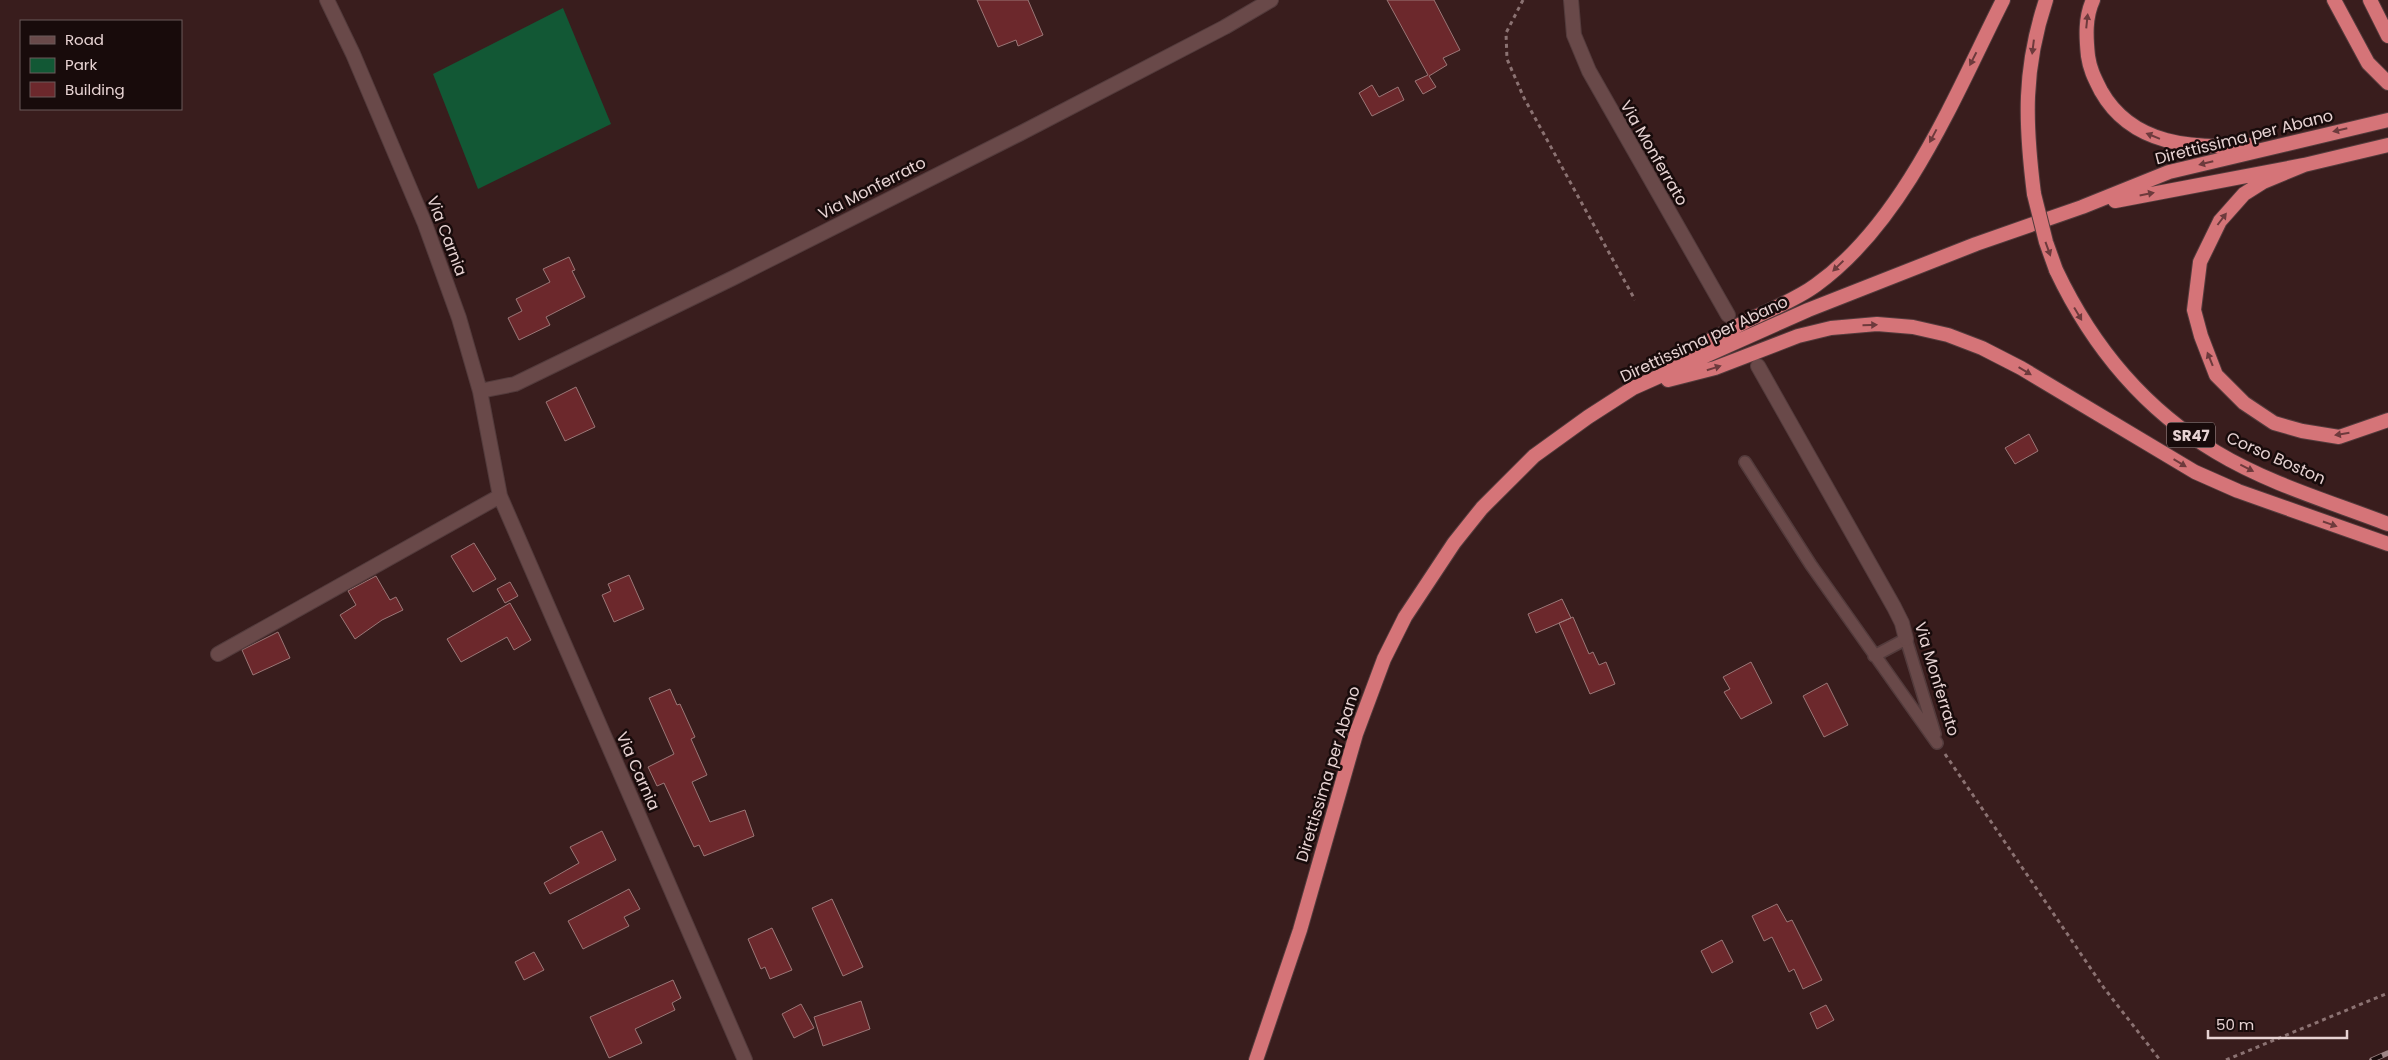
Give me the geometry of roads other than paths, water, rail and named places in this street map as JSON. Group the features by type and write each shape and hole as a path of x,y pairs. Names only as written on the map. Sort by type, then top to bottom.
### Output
{"highway":[{"path":"1633,388 1696,346 1791,300 1815,285 1858,246 1906,186 2003,0"},
{"name":"Corso Boston","path":"2046,0 2034,35 2028,87 2027,140 2034,194 2041,225 2056,270 2070,301 2104,353 2147,401 2181,428 2217,452 2260,474 2388,524"},
{"path":"2093,0 2089,9 2086,38 2090,70 2106,100 2122,117 2143,132 2167,142 2190,146 2214,148 2288,142"},
{"path":"2334,0 2368,63 2388,83"},
{"path":"2345,0 2388,83"},
{"path":"2370,0 2388,36"},
{"name":"Direttissima per Abano","path":"1256,1060 1300,930 1356,734 1384,659 1405,617 1454,543 1512,477 1560,437 1633,388 1825,303 1976,244 2082,207 2169,172 2288,142 2388,120"},
{"name":"Direttissima per Abano","path":"2082,207 2304,165 2388,145"},
{"path":"2304,165 2263,182 2244,194 2220,221 2200,262 2194,310 2201,336 2216,375 2244,403 2274,423 2302,431 2339,437 2388,420"},
{"path":"1633,388 1715,368 1798,336 1831,328 1876,324 1913,327 1948,335 1982,348 2022,368 2195,472 2238,491 2388,544"}],"street":[{"name":"Via Carnia","path":"327,0 353,54 425,224 459,318 480,391 500,496 745,1060"},
{"name":"Via Monferrato","path":"480,391 515,384 733,278 1028,129 1225,27 1271,0"},
{"name":"Via Monferrato","path":"1571,0 1574,35 1589,71 1728,316"},
{"name":"Via Monferrato","path":"1758,366 1894,607 1902,623 1906,639"},
{"path":"218,654 500,496"}],"lane":[{"path":"1745,462 1874,656 1906,639"},
{"name":"Via Monferrato","path":"1874,656 1937,743 1906,639"}],"railway":[{"path":"2372,1060 2388,1053"}]}
